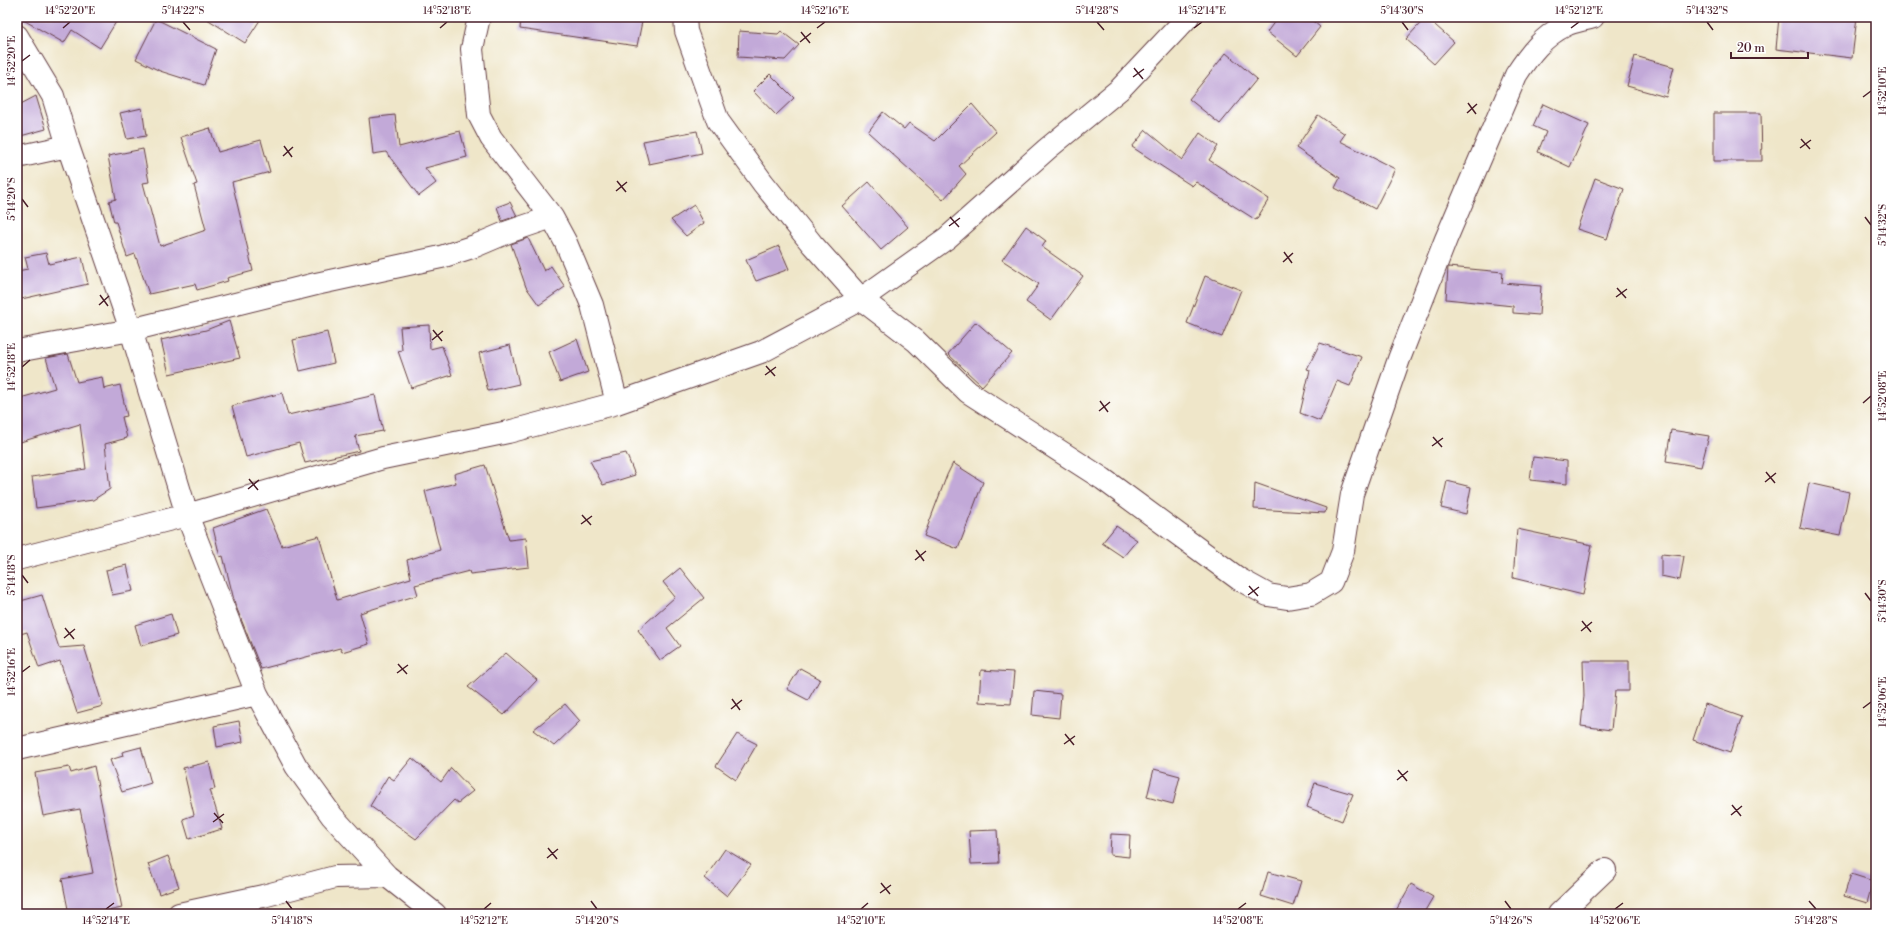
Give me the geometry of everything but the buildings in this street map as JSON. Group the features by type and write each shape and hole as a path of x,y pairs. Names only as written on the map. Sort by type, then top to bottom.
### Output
{"street":[{"path":"479,17 472,49 479,115 491,138 552,217 566,243 592,305 617,403"},
{"path":"685,17 686,31 718,121 762,183 812,244 861,299 916,342 968,392 1103,479 1239,579 1268,595 1287,598 1311,594 1331,582 1343,551 1352,494 1399,359 1446,239 1516,75 1529,55 1549,36 1566,25 1593,17"},
{"path":"17,559 187,515 383,458 508,432 617,403 761,352 861,299 947,238 1047,149 1120,90 1188,17"},
{"path":"17,36 53,96 68,146 131,330 187,515 257,694 296,766 332,816 388,876 435,914"},
{"path":"17,157 68,146"},
{"path":"17,351 131,330 316,284 442,257 552,217"},
{"path":"17,749 257,694"},
{"path":"1559,914 1605,870"},
{"path":"179,914 263,896 335,877 388,876"}]}
